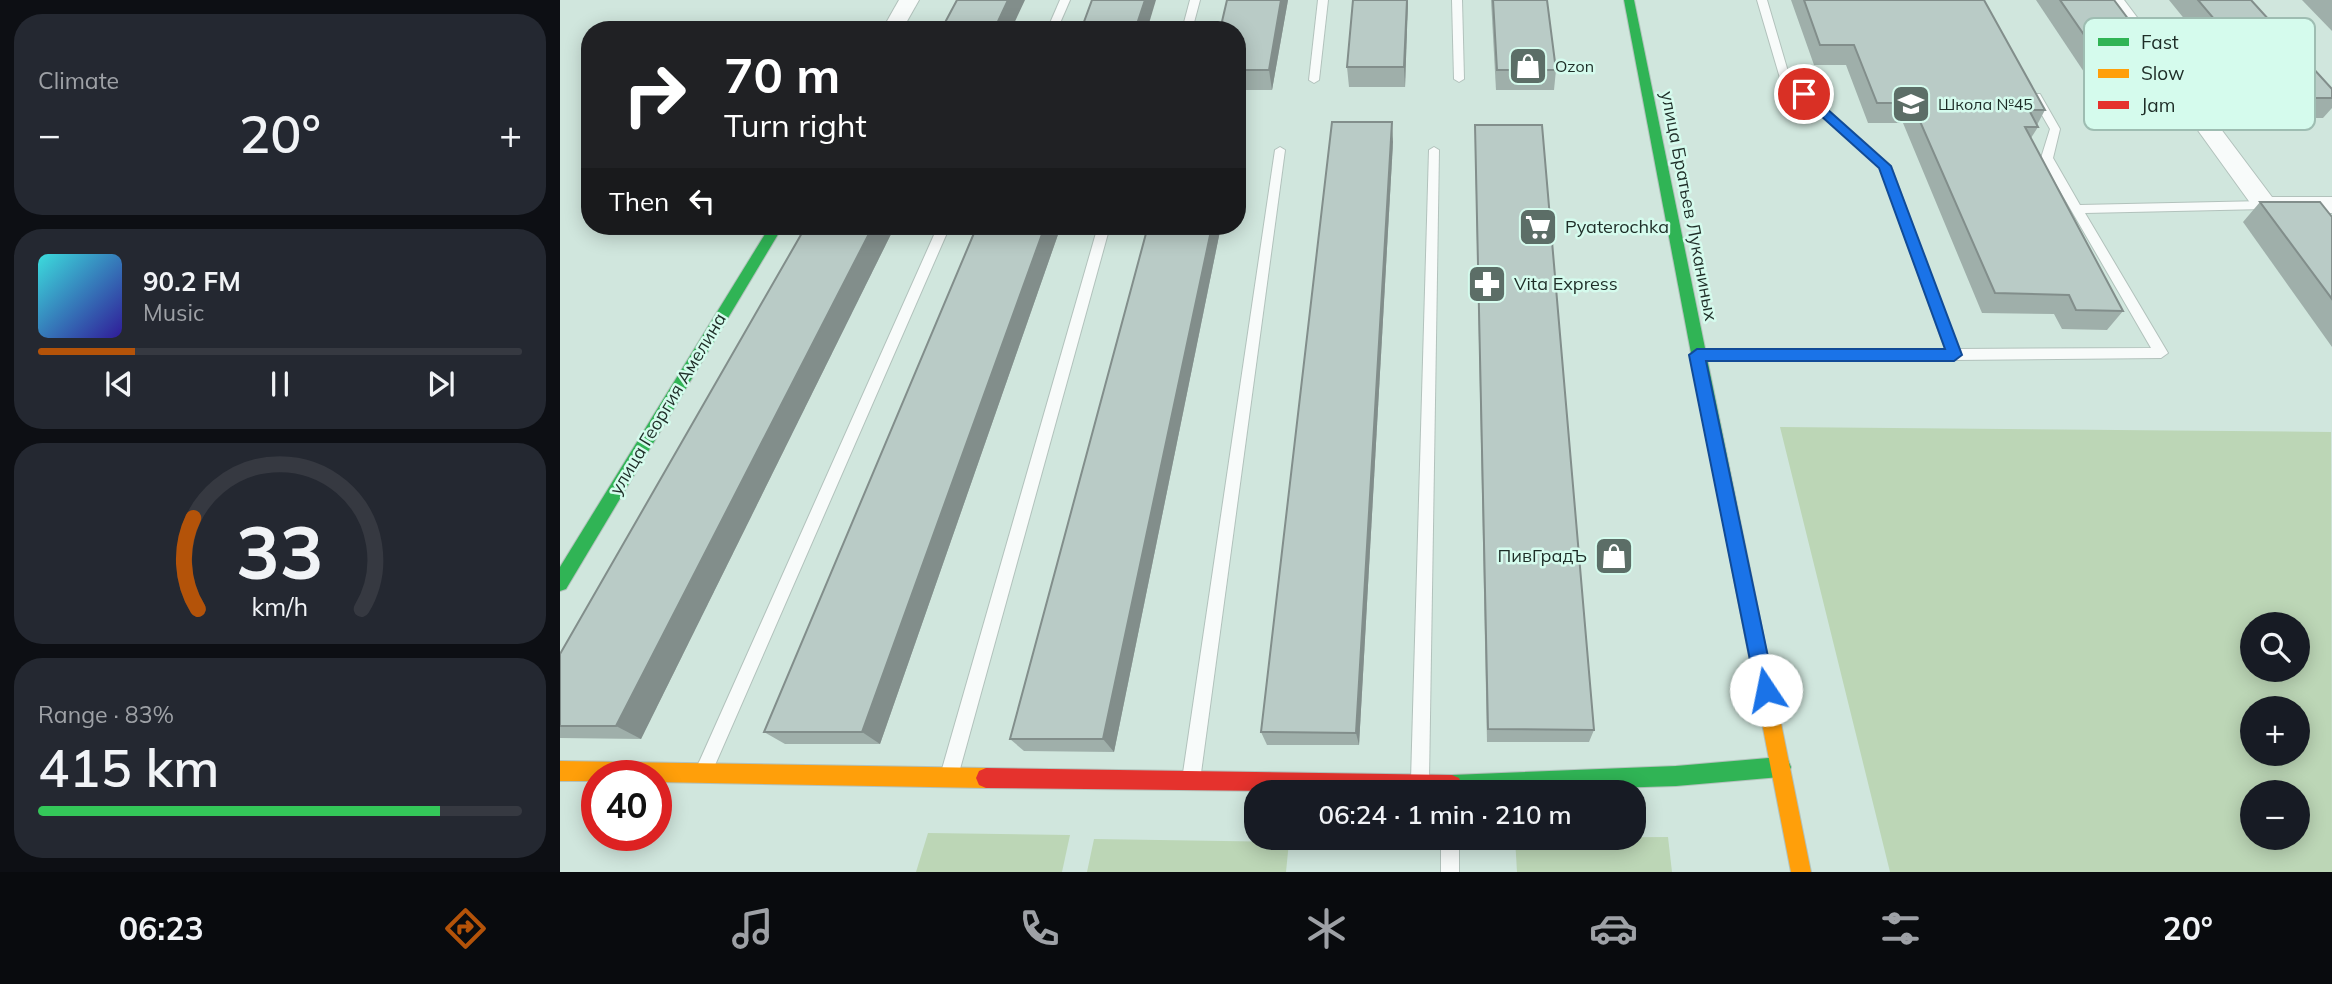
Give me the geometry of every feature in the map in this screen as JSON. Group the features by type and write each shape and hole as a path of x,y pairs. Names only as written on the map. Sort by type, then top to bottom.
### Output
{"street":[{"path":"897,21 909,0"},
{"name":"улица Братьев Луканиных","path":"1629,0 1801,872"},
{"path":"2114,0 2127,18"},
{"path":"2210,130 2265,205 2329,208"},
{"name":"улица Георгия Амелина","path":"560,583 771,235"},
{"path":"1606,780 1782,767"},
{"path":"560,771 1244,782"}],"lane":[{"path":"1056,21 1065,0"},
{"path":"1189,21 1195,0"},
{"path":"1314,80 1323,0"},
{"path":"1457,0 1459,79"},
{"path":"1762,0 1784,76 1885,166 1954,355"},
{"path":"1697,355 2161,353 2047,158 2055,129 2028,82"},
{"path":"1191,781 1280,150"},
{"path":"1420,780 1434,150"},
{"path":"2077,209 2265,205"},
{"path":"702,773 940,235"},
{"path":"948,778 1101,235"},
{"path":"1450,850 1450,872"}],"green space":[{"path":"1780,427 2331,432 2332,872 1890,872"},
{"path":"928,833 1070,835 1062,872 916,872"},
{"path":"1646,837 1668,837 1672,872 1517,872 1516,850 1646,850"},
{"path":"1094,839 1244,841 1244,850 1288,850 1286,872 1087,872"}],"building":[{"path":"957,0 1008,0 998,21 946,21"},
{"path":"1092,0 1145,0 1138,21 1084,21"},
{"path":"1227,0 1281,0 1269,70 1246,70 1246,21 1222,21"},
{"path":"1353,0 1407,0 1404,67 1347,67"},
{"path":"1493,0 1547,0 1556,70 1497,70"},
{"path":"1804,0 1984,0 2045,110 2029,110 2038,127 2025,127 2123,311 2076,310 2069,295 1995,293 1912,103 1877,103 1854,45 1820,45"},
{"path":"2060,0 2114,0 2128,18 2084,18 2084,35"},
{"path":"2198,0 2251,0 2267,18 2213,18"},
{"path":"2315,70 2332,89 2332,98 2315,98"},
{"path":"1332,122 1392,122 1356,733 1261,732"},
{"path":"1475,125 1542,125 1594,730 1488,729"},
{"path":"2260,202 2320,202 2332,217 2332,299"},
{"path":"801,235 868,235 616,726 560,726 560,654"},
{"path":"973,235 1042,235 862,732 764,732"},
{"path":"1146,235 1210,235 1103,739 1010,739"}],"traffic: fast":[{"path":"1629,0 1741,569"},
{"path":"560,583 771,235"},
{"path":"1576,780 1676,776 1781,767"}],"traffic: slow":[{"path":"1741,569 1801,872"},
{"path":"560,771 986,778"}],"traffic: jam":[{"path":"986,778 1244,782"}],"place":[{"name":"Ozon","path":"1528,66"},
{"name":"Школа №45","path":"1911,104"},
{"name":"Pyaterochka","path":"1538,227"},
{"name":"Vita Express","path":"1487,284"},
{"name":"ПивГрадЪ","path":"1614,556"}],"route":[{"path":"1766,690 1697,355 1954,355 1885,166 1804,94"}]}
